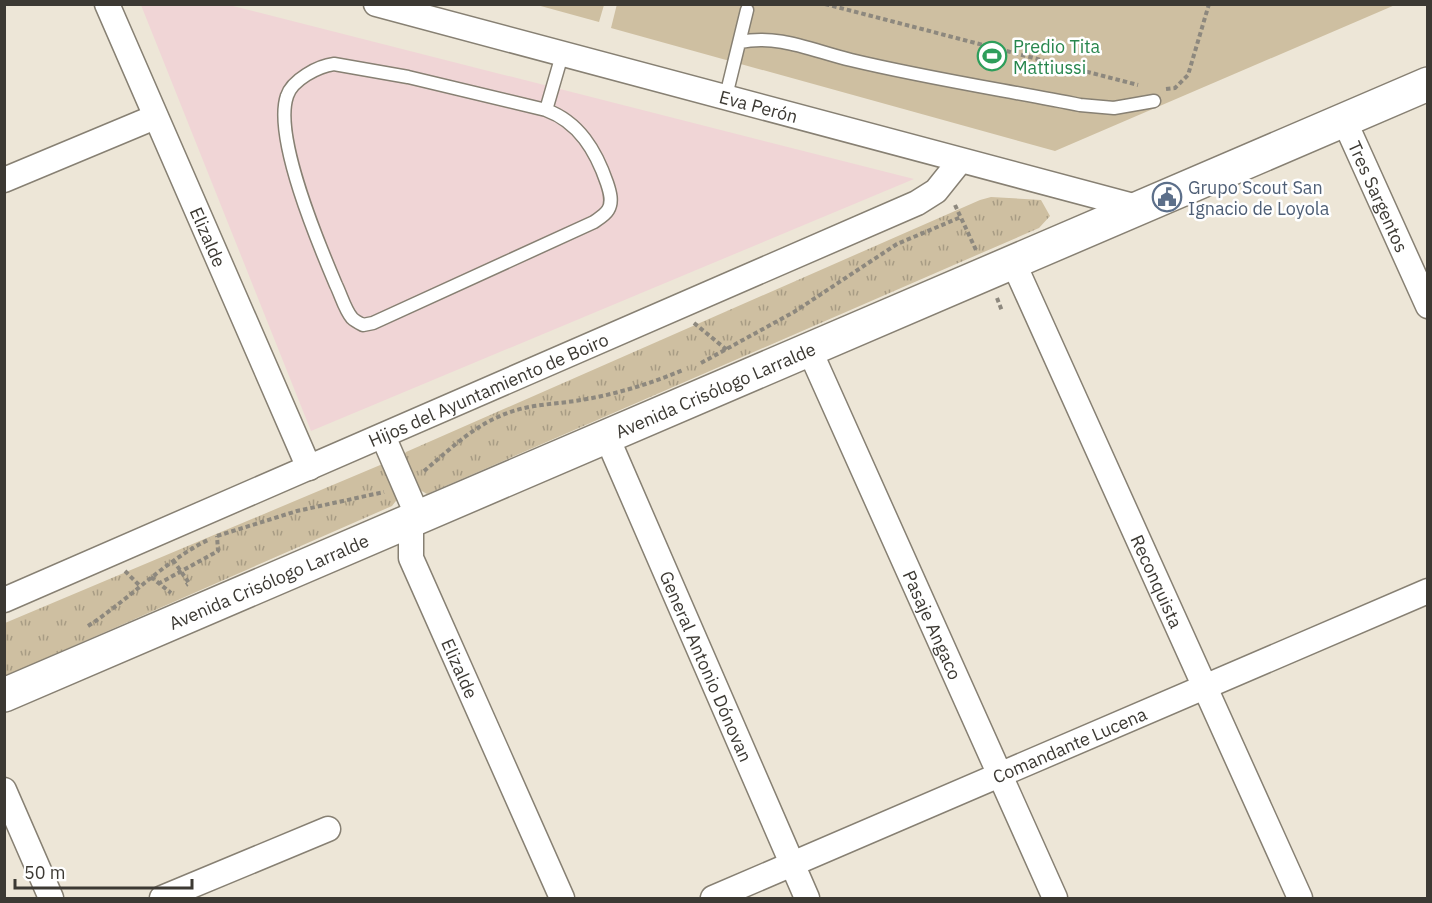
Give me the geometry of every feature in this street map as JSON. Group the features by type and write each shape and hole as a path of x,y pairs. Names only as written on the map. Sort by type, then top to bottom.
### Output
{"main road":[{"name":"Avenida Crisólogo Larralde","path":"4,695 411,522 606,435 1000,270 1428,84"}],"street":[{"name":"Elizalde","path":"107,4 309,468"},
{"name":"Eva Perón","path":"376,4 725,100 1141,208"},
{"path":"4,180 156,117"},
{"name":"Tres Sargentos","path":"1344,120 1428,306"},
{"name":"Hijos del Ayuntamiento de Boiro","path":"4,600 917,202 936,191 960,161"},
{"name":"Reconquista","path":"1000,270 1206,688 1300,898"},
{"name":"Pasaje Angaco","path":"810,351 1055,898"},
{"name":"General Antonio Dónovan","path":"606,435 807,898"},
{"name":"Elizalde","path":"383,436 415,510 411,522 411,558 562,898"},
{"name":"Comandante Lucena","path":"713,898 1428,591"},
{"path":"4,790 51,898"},
{"path":"162,898 328,829"}],"lane":[{"path":"725,100 747,10"},
{"path":"740,42 760,38 781,41 851,60 1080,105 1114,108 1155,95"},
{"path":"546,110 562,55"},
{"path":"334,64 408,77 546,110 561,116 591,146 599,160 610,194 611,203 607,213 594,222 373,323 363,325 351,317 316,239 300,192 285,119 287,96 294,84 324,65 334,64"}],"path":[{"path":"825,4 1144,87"},
{"path":"1155,95 1175,88 1188,75 1209,4"},
{"path":"936,191 954,205 1000,270 1002,311"},
{"path":"693,366 727,350 794,312 897,244 961,217"},
{"path":"675,308 727,350"},
{"path":"80,631 125,600 173,560 217,536 297,511 335,504 404,486 458,442 496,417 539,404 606,395 654,382 685,369"},
{"path":"158,584 218,551 217,536"},
{"path":"151,577 170,594 189,583 173,560"}],"shaded area":[{"path":"141,5 229,5 914,179 311,431"}],"green space":[{"name":"Predio Tita Mattiussi","path":"617,4 1395,5 1055,151 611,28"},
{"path":"537,5 604,5 599,22"},
{"path":"991,197 1041,200 1050,216 1039,228 427,494 420,490 404,455 406,452"},
{"path":"385,463 399,497 392,506 5,676 5,623"}],"place":[{"name":"Predio Tita Mattiussi","path":"992,56"},
{"name":"Grupo Scout San Ignacio de Loyola","path":"1167,197"}]}
